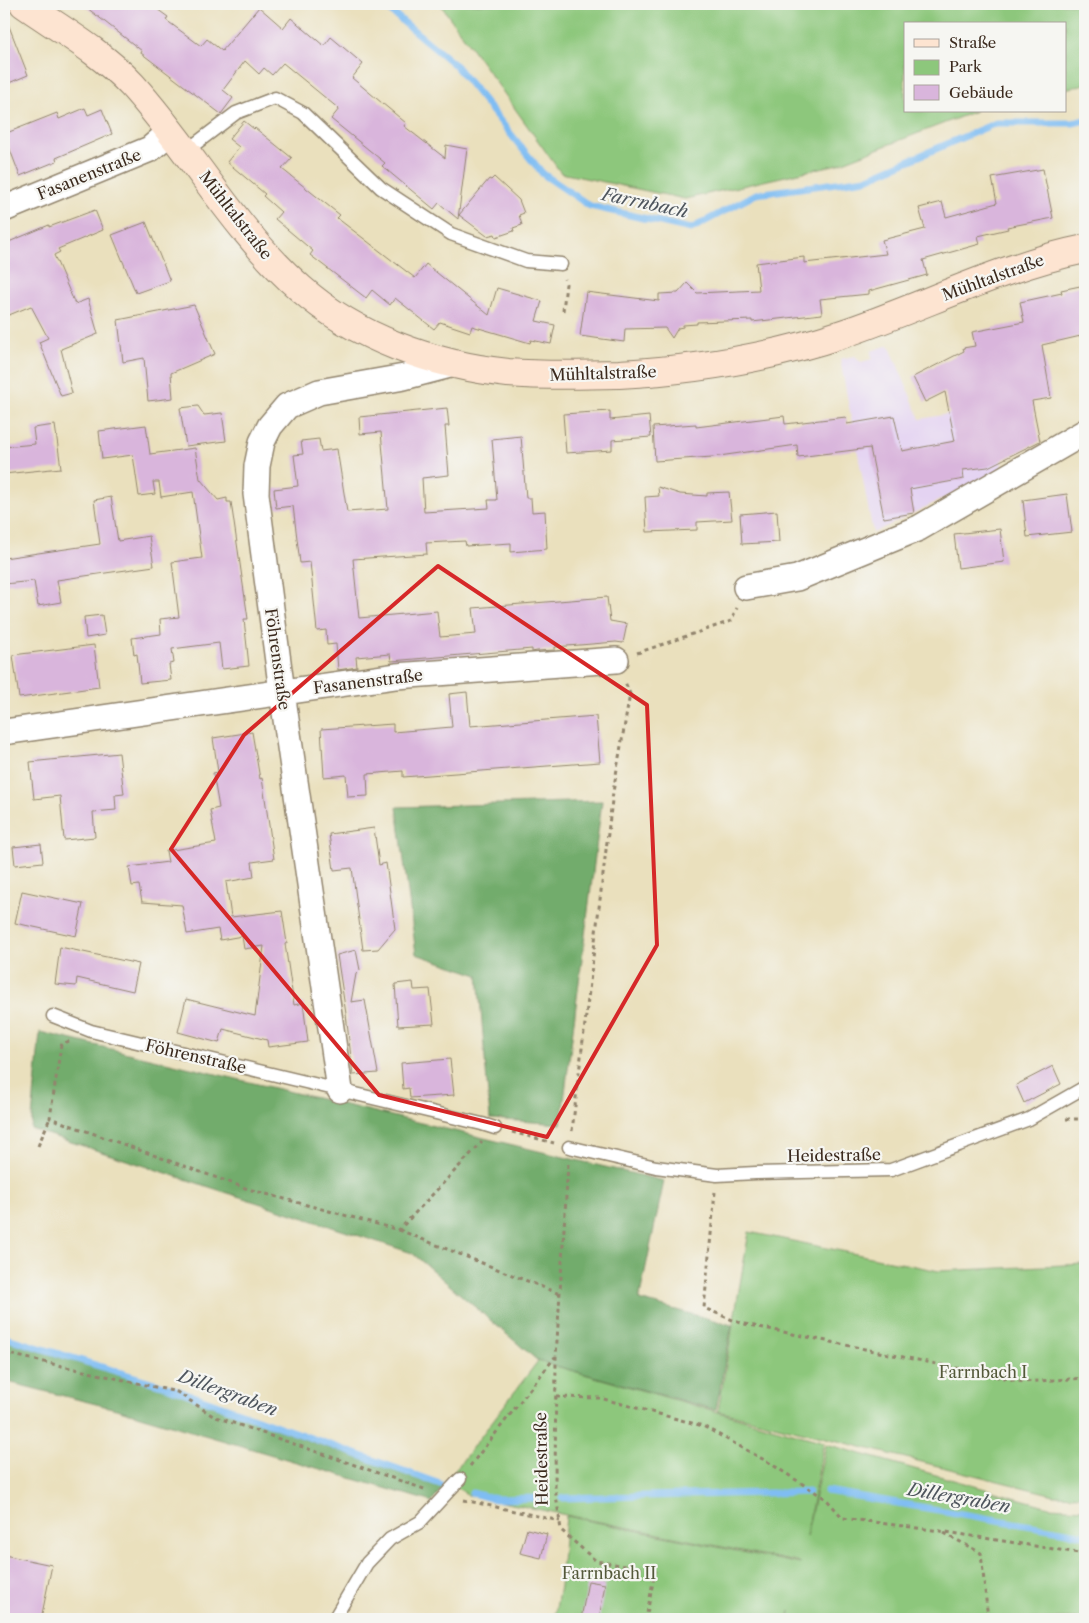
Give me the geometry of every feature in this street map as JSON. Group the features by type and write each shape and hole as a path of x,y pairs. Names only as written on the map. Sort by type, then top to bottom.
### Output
{"street":[{"name":"Mühltalstraße","path":"24,4 92,50 130,84 178,141 246,231 276,265 323,307 348,323 378,338 454,364 507,372 556,376 654,372 722,363 801,347 845,333 1031,262 1085,249"},
{"name":"Fasanenstraße","path":"4,209 150,149 178,141"},
{"name":"Föhrenstraße","path":"340,1090 282,692 256,494 257,466 262,442 270,426 287,406 319,392 404,377 454,364"},
{"path":"746,587 797,578 919,528 1085,432"},
{"name":"Fasanenstraße","path":"4,732 396,676 616,660"}],"lane":[{"path":"178,141 236,112 275,98 303,113 381,188 451,234 526,261 561,264"},
{"name":"Föhrenstraße","path":"53,1016 92,1031 495,1128"},
{"name":"Heidestraße","path":"569,1147 656,1167 717,1175 891,1170 1028,1119 1085,1087"},
{"path":"334,1619 367,1563 390,1539 420,1522 460,1479"}],"path":[{"path":"561,264 566,284 563,311"},
{"path":"399,1230 495,1128 569,1147 575,1111 613,792 630,694 616,660 731,621 746,587"},
{"path":"38,1146 50,1118 61,1045 92,1031"},
{"path":"50,1118 248,1189 399,1230 560,1294"},
{"name":"Heidestraße","path":"569,1147 556,1356 554,1488 561,1530 596,1561 655,1570 646,1619"},
{"path":"717,1175 704,1308 740,1323 1023,1382 1085,1378"},
{"path":"4,1353 177,1392 214,1416 444,1496 560,1521"},
{"path":"460,1479 556,1356"},
{"path":"556,1397 600,1398 702,1426 768,1462 826,1499 843,1518 1085,1554"},
{"path":"940,1531 981,1553 988,1619"}],"highlighted area":[{"path":"438,566 647,705 657,945 547,1137 379,1095 171,849 244,735"}],"shaded area":[{"path":"889,345 920,419 989,407 1003,469 873,533 840,359 855,356 861,362 872,359 871,351"}],"green space":[{"path":"440,4 1085,4 1085,84 1066,89 1066,22 904,22 904,112 973,112 838,164 685,199 561,173"},
{"path":"602,801 561,1124 490,1119 478,975 416,954 397,807"},
{"path":"40,1032 664,1181 639,1300 732,1325 716,1410 538,1361 412,1253 31,1129"},
{"name":"Farrnbach I","path":"749,1232 939,1271 1085,1264 1085,1496 1054,1495 718,1411"},
{"path":"4,1340 174,1391 443,1487 432,1502 116,1409 4,1381"},
{"name":"Farrnbach II","path":"538,1361 824,1442 806,1537 826,1444 1049,1507 1085,1509 1085,1619 789,1619 790,1611 788,1619 554,1619 560,1586 566,1516 801,1563 468,1495 447,1481"}],"building":[{"path":"82,4 150,4 168,17 166,20 201,46 207,39 222,51 259,7 283,28 291,18 324,46 331,37 363,64 352,78 406,123 404,126 445,158 446,145 467,149 458,219 439,203 434,209 382,166 385,163 331,119 339,109 283,63 272,75 264,68 259,74 245,61 223,90 233,98 221,114 141,53 142,51"},
{"path":"4,17 28,75 4,85"},
{"path":"85,108 88,115 102,109 112,134 56,158 57,161 20,176 4,134 57,113 59,119"},
{"path":"244,121 292,158 282,169 340,215 337,218 415,278 426,264 489,315 497,288 542,301 536,321 555,325 551,344 531,340 530,343 472,326 470,332 440,322 434,329 395,298 390,305 372,290 366,298 310,255 313,251 275,219 281,212 263,196 265,194 227,162 239,147 229,139"},
{"path":"1043,169 1053,218 1007,227 1008,229 978,236 980,244 923,260 927,275 869,291 869,294 820,299 822,314 752,322 752,320 697,322 697,324 683,325 683,327 678,328 672,338 665,328 625,329 624,342 580,336 586,292 659,301 659,294 678,293 687,283 697,293 759,290 756,263 804,257 804,263 886,254 882,240 925,229 919,208 942,202 946,217 997,203 992,178"},
{"path":"494,177 519,200 524,213 519,215 522,225 513,228 514,231 496,237 495,234 487,236 459,215 489,179 491,180"},
{"path":"95,210 103,230 58,249 60,252 54,255 75,304 88,299 98,334 61,349 72,393 61,396 39,342 48,338 31,306 9,315 4,302 4,244 49,225 49,227"},
{"path":"146,222 170,281 136,293 112,235"},
{"path":"1085,285 1085,335 1042,345 1051,398 1032,401 1040,441 988,467 963,470 964,479 910,489 914,513 884,518 870,448 798,457 797,445 712,457 655,461 653,427 696,424 696,427 784,416 785,424 846,417 847,424 894,416 902,451 955,441 945,392 925,402 913,377 964,351 963,348 975,346 972,332 1024,322 1020,302 1062,293 1061,290"},
{"path":"194,305 215,354 171,373 173,398 148,401 144,358 123,362 118,320"},
{"path":"198,406 204,415 222,413 226,441 186,446 180,408"},
{"path":"447,408 449,426 445,426 449,475 422,478 424,512 489,508 488,500 497,500 492,439 521,436 526,498 531,498 532,512 545,511 547,549 511,552 511,543 466,546 465,541 426,543 427,554 353,559 359,618 437,611 440,637 476,634 473,608 607,597 610,621 627,624 623,643 555,647 555,650 532,652 532,649 391,661 390,654 356,657 357,667 338,670 336,644 327,645 326,630 317,631 310,562 300,563 293,506 276,508 274,489 298,486 294,455 303,454 301,441 319,439 321,451 337,449 347,512 388,509 381,432 360,434 359,417"},
{"path":"610,411 610,420 649,416 651,437 612,440 612,450 566,453 563,414"},
{"path":"55,425 61,468 4,474 4,447 35,444 33,428"},
{"path":"146,425 150,454 195,448 200,479 218,500 227,498 227,502 231,502 248,619 244,619 249,666 222,669 219,643 172,649 174,663 169,664 171,680 140,683 137,654 134,655 132,638 161,634 160,619 179,617 172,562 202,558 193,492 161,497 159,482 153,482 155,494 139,496 133,455 102,459 99,431"},
{"path":"658,487 680,494 707,496 707,493 729,492 732,520 697,522 697,530 647,532 645,497 659,496"},
{"path":"1067,494 1072,532 1027,537 1023,500"},
{"path":"111,497 118,541 149,536 154,566 57,580 61,602 38,606 34,581 4,584 4,558 100,544 94,500"},
{"path":"777,511 779,542 742,544 740,514"},
{"path":"1000,529 1004,562 958,568 954,534"},
{"path":"102,615 105,635 86,638 84,617"},
{"path":"94,645 99,687 19,698 13,655"},
{"path":"467,692 470,726 596,716 600,762 403,777 403,771 367,774 368,796 348,797 346,775 324,777 321,729 393,724 393,732 452,727 449,694"},
{"path":"252,732 260,779 262,778 274,859 252,862 254,877 226,882 231,917 282,911 294,1005 303,1003 308,1042 268,1047 267,1040 223,1029 219,1043 178,1032 186,999 255,1016 264,946 244,949 242,936 220,940 218,929 187,934 182,905 142,902 139,885 132,886 129,867 168,862 166,851 216,843 210,810 219,808 213,773 218,772 213,738"},
{"path":"119,753 124,794 115,795 116,810 93,812 95,837 64,840 60,796 34,799 30,762"},
{"path":"374,828 379,865 386,863 395,929 378,949 363,950 352,868 334,870 329,834"},
{"path":"41,844 43,862 15,865 13,847"},
{"path":"22,891 83,904 76,936 15,923"},
{"path":"60,947 139,964 133,991 77,978 76,986 55,984"},
{"path":"356,950 360,970 356,974 351,1002 365,1000 378,1073 353,1075 337,955"},
{"path":"413,982 414,990 430,989 434,1024 398,1026 395,984"},
{"path":"450,1059 454,1095 410,1098 409,1088 403,1089 401,1063"},
{"path":"1053,1066 1061,1084 1024,1103 1016,1085"},
{"path":"527,1529 547,1534 541,1558 520,1553"},
{"path":"4,1555 52,1565 41,1619 4,1619"},
{"path":"588,1581 605,1584 599,1619 581,1619"}],"waterway":[{"name":"Farrnbach","path":"382,4 455,65 543,174 590,206 691,229 756,194 866,179 996,123 1073,123 1085,120"},
{"name":"Dillergraben","path":"4,1337 171,1388 440,1484"},
{"name":"Dillergraben","path":"827,1491 1085,1535"},
{"name":"Dillergraben","path":"562,1498 808,1492"},
{"name":"Dillergraben","path":"472,1493 495,1499 544,1498"}]}
